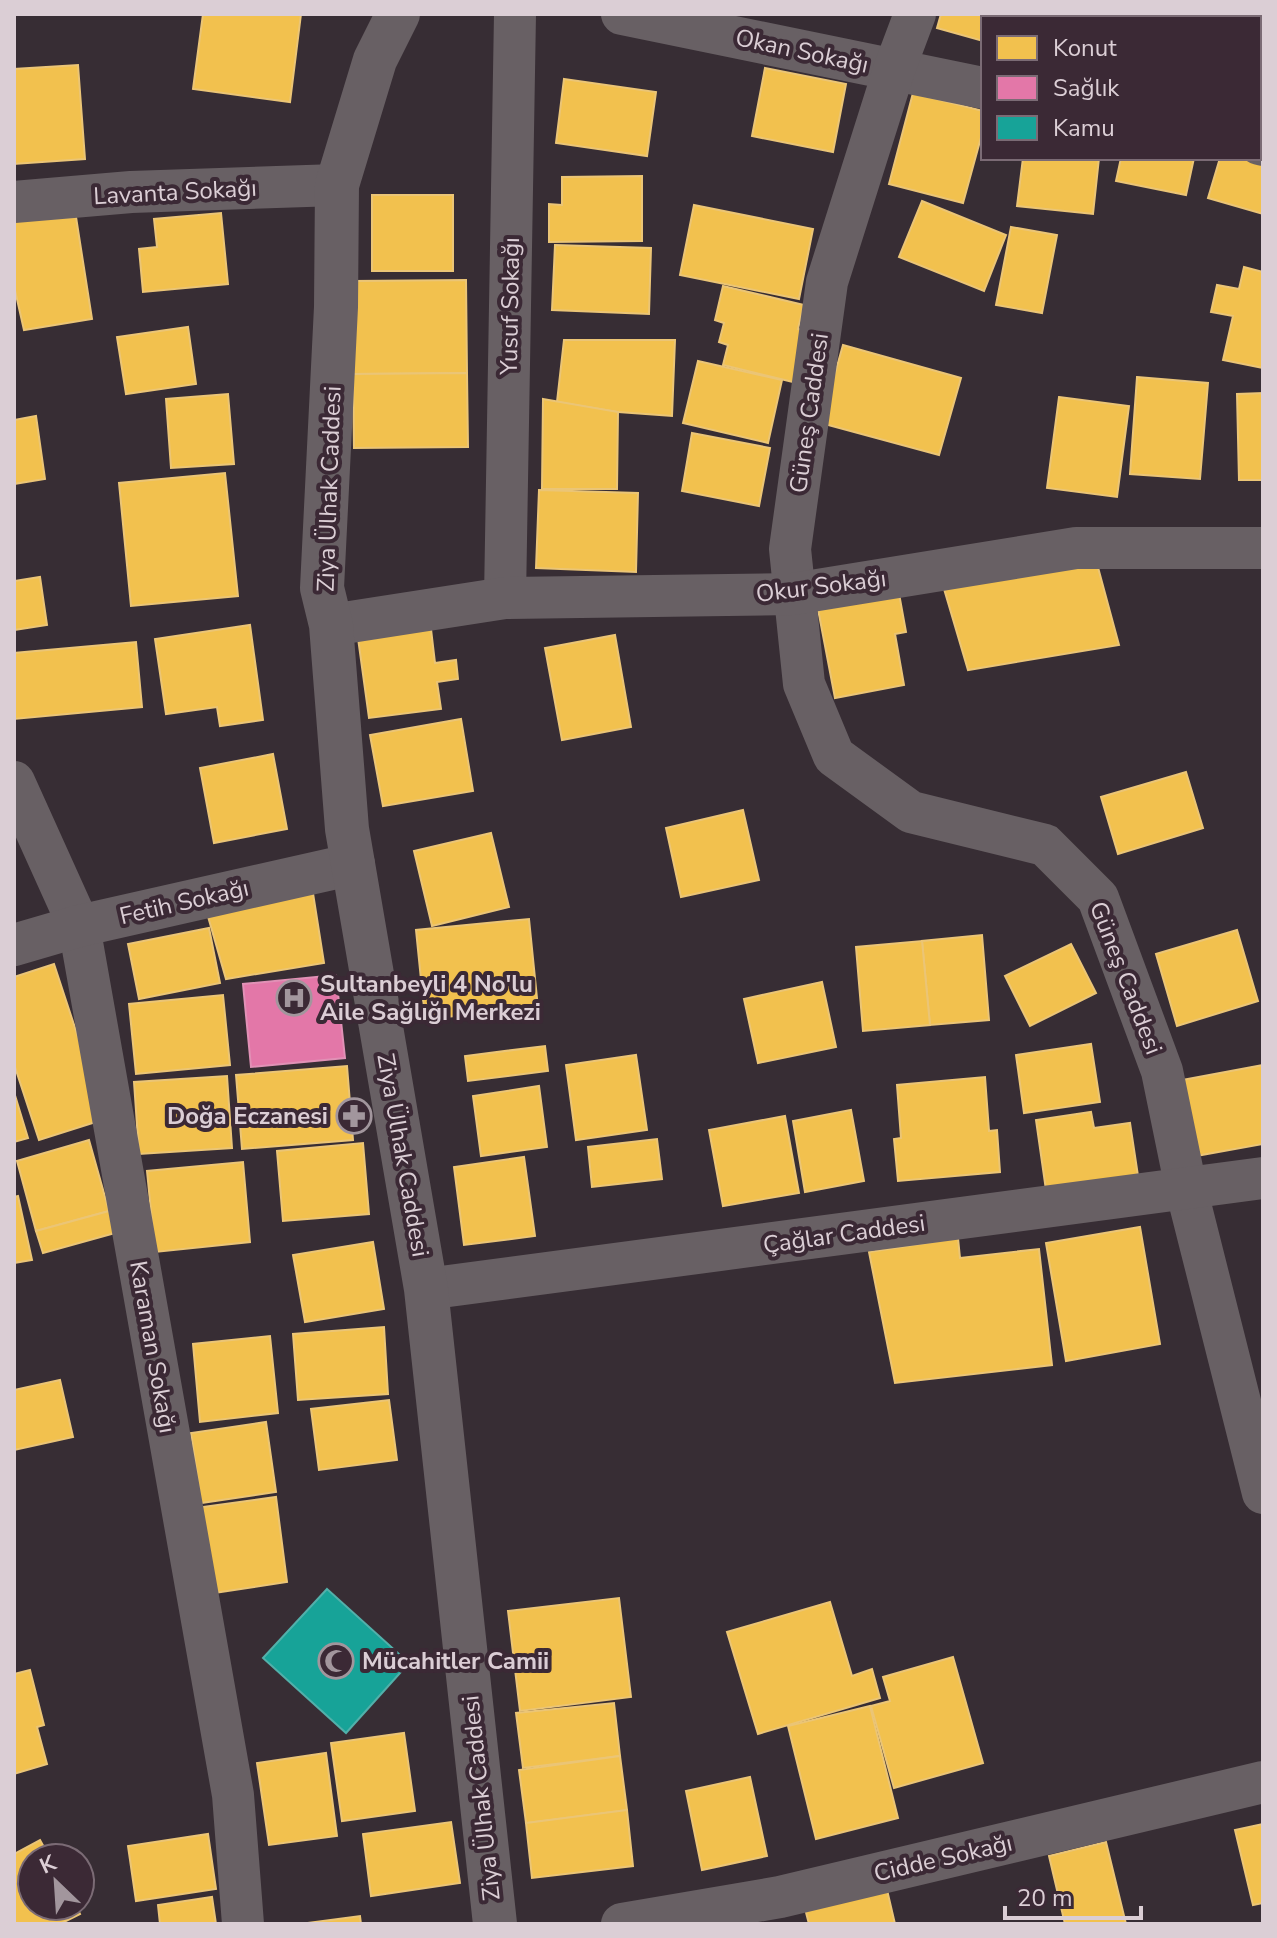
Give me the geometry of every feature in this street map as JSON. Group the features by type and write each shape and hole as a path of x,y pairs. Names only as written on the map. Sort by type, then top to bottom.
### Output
{"street":[{"name":"Ziya Ülhak Caddesi","path":"398,14 375,60 337,185 336,307 322,588 331,625 347,829 426,1289 495,1924"},
{"name":"Yusuf Sokağı","path":"505,598 515,14"},
{"name":"Okan Sokağı","path":"622,14 981,88"},
{"name":"Güneş Caddesi","path":"915,14 894,70 827,282 790,549 804,684 834,756 911,812 1045,845 1098,898 1162,1071 1186,1188 1263,1493"},
{"name":"Lavanta Sokağı","path":"14,202 131,192 337,185"},
{"name":"Okur Sokağı","path":"331,625 505,598 793,594 1076,548 1263,548"},
{"name":"Karaman Sokağı","path":"14,782 79,926 233,1795 243,1924"},
{"name":"Fetih Sokağı","path":"14,945 79,926 354,864"},
{"name":"Çağlar Caddesi","path":"426,1289 1263,1178"},
{"name":"Cidde Sokağı","path":"622,1924 784,1910 1263,1782"}],"building: Konut":[{"path":"203,14 301,14 290,102 193,89"},
{"path":"941,14 1057,14 981,16 981,40 937,28"},
{"path":"78,65 85,159 14,164 14,69"},
{"path":"765,68 846,84 833,152 752,136"},
{"path":"564,79 656,92 647,156 556,143"},
{"path":"913,93 981,110 981,137 963,203 889,184"},
{"path":"1263,153 1263,214 1208,198 1219,160 1261,160"},
{"path":"1023,160 1099,160 1093,214 1017,206"},
{"path":"1121,160 1194,160 1186,195 1116,181"},
{"path":"642,176 642,241 549,242 549,204 562,205 562,177"},
{"path":"372,195 453,195 453,271 372,271"},
{"path":"922,201 1006,235 984,291 899,257"},
{"path":"694,205 813,229 799,299 680,275"},
{"path":"221,213 228,284 143,292 139,249 157,247 154,219"},
{"path":"76,217 92,319 24,330 14,286 14,221"},
{"path":"1011,227 1057,235 1042,313 996,305"},
{"path":"555,245 651,248 649,314 552,310"},
{"path":"1244,267 1263,272 1263,368 1223,360 1233,316 1211,312 1217,285 1239,289"},
{"path":"466,280 467,373 353,374 353,281"},
{"path":"723,286 804,305 798,329 806,331 793,382 723,365 728,345 719,342 724,323 715,320"},
{"path":"188,327 196,384 126,394 117,337"},
{"path":"564,340 675,340 672,416 618,412 557,402"},
{"path":"843,345 961,378 939,455 821,423"},
{"path":"698,361 782,380 768,443 683,423"},
{"path":"467,373 468,447 354,448 353,374"},
{"path":"1137,377 1208,383 1200,479 1130,474"},
{"path":"1263,393 1263,480 1239,480 1237,394"},
{"path":"228,394 234,464 171,468 166,399"},
{"path":"1059,397 1129,406 1117,497 1047,488"},
{"path":"543,399 618,412 617,489 542,489"},
{"path":"36,416 45,479 14,484 14,420"},
{"path":"692,433 770,448 759,506 682,491"},
{"path":"225,473 238,596 131,606 119,483"},
{"path":"539,490 638,493 636,572 536,568"},
{"path":"1096,560 1119,645 968,670 942,582"},
{"path":"40,577 47,625 14,630 14,581"},
{"path":"898,588 906,632 895,634 904,685 835,698 817,604"},
{"path":"250,625 263,720 220,726 217,707 166,714 155,639"},
{"path":"431,629 435,663 456,660 458,679 437,682 441,709 369,718 358,638"},
{"path":"615,635 631,727 562,740 545,648"},
{"path":"136,642 142,707 14,719 14,653"},
{"path":"461,719 473,791 383,806 370,735"},
{"path":"273,754 287,829 214,843 200,768"},
{"path":"1186,772 1203,828 1118,854 1101,797"},
{"path":"743,810 759,880 681,897 666,828"},
{"path":"491,833 509,907 432,926 414,851"},
{"path":"312,887 324,963 226,979 205,906"},
{"path":"529,919 538,1008 425,1019 416,930"},
{"path":"209,928 220,983 139,999 128,944"},
{"path":"1237,930 1258,1001 1177,1026 1156,954"},
{"path":"982,935 989,1020 930,1025 922,941"},
{"path":"922,941 930,1025 863,1031 856,947"},
{"path":"1071,944 1096,993 1030,1026 1005,976"},
{"path":"54,964 105,1119 39,1140 14,1064 14,977"},
{"path":"822,982 836,1047 758,1063 744,999"},
{"path":"223,995 230,1065 136,1074 129,1004"},
{"path":"1091,1044 1100,1102 1024,1113 1016,1055"},
{"path":"545,1046 548,1071 468,1081 465,1056"},
{"path":"636,1055 647,1130 576,1140 566,1065"},
{"path":"1263,1065 1263,1144 1196,1156 1182,1080"},
{"path":"347,1066 353,1140 242,1149 236,1075"},
{"path":"227,1076 232,1148 139,1154 134,1082"},
{"path":"985,1077 989,1131 997,1130 1000,1172 898,1181 894,1139 901,1138 897,1085"},
{"path":"539,1086 547,1147 481,1156 473,1096"},
{"path":"14,1092 28,1138 14,1142"},
{"path":"851,1110 864,1181 805,1192 793,1121"},
{"path":"1091,1112 1094,1128 1130,1123 1138,1176 1046,1190 1036,1120"},
{"path":"785,1116 799,1193 723,1206 709,1130"},
{"path":"657,1139 662,1179 592,1187 588,1147"},
{"path":"89,1140 109,1211 36,1231 17,1161"},
{"path":"363,1143 369,1214 283,1221 277,1151"},
{"path":"524,1157 535,1236 464,1245 454,1167"},
{"path":"243,1162 250,1242 155,1252 147,1171"},
{"path":"18,1196 32,1260 14,1263 14,1197"},
{"path":"109,1211 115,1233 43,1253 36,1231"},
{"path":"1140,1227 1160,1344 1066,1361 1046,1243"},
{"path":"958,1238 960,1258 1039,1249 1052,1365 895,1383 869,1252"},
{"path":"373,1242 384,1309 305,1322 293,1255"},
{"path":"384,1327 388,1394 298,1400 293,1334"},
{"path":"270,1336 278,1413 200,1422 193,1344"},
{"path":"60,1380 73,1437 14,1450 14,1390"},
{"path":"389,1400 397,1460 319,1470 311,1409"},
{"path":"266,1422 276,1492 201,1503 191,1433"},
{"path":"276,1497 287,1582 207,1594 195,1508"},
{"path":"619,1598 631,1697 520,1711 508,1611"},
{"path":"830,1602 852,1676 872,1669 880,1698 758,1734 727,1632"},
{"path":"953,1657 983,1763 894,1788 871,1706 890,1701 883,1677"},
{"path":"30,1670 44,1725 37,1727 47,1764 14,1774 14,1674"},
{"path":"614,1703 620,1756 523,1768 516,1713"},
{"path":"870,1706 898,1818 816,1839 788,1726"},
{"path":"404,1733 415,1811 342,1821 331,1743"},
{"path":"326,1753 337,1836 269,1845 257,1763"},
{"path":"620,1756 627,1810 526,1823 519,1770"},
{"path":"750,1777 767,1856 702,1870 686,1791"},
{"path":"627,1810 633,1866 532,1878 526,1823"},
{"path":"451,1822 460,1883 371,1896 363,1834"},
{"path":"1263,1824 1263,1903 1253,1905 1235,1830"},
{"path":"208,1834 216,1889 136,1901 128,1846"},
{"path":"1106,1842 1126,1924 1065,1924 1049,1856"},
{"path":"14,1854 16,1922 64,1922 14,1924"},
{"path":"884,1877 895,1924 809,1924 802,1897"},
{"path":"212,1897 216,1924 160,1924 158,1905"},
{"path":"360,1916 361,1924 300,1924"}],"building: Sağlık":[{"path":"336,975 345,1058 251,1067 243,984"}],"building: Kamu":[{"name":"Mücahitler Camii","path":"327,1589 409,1663 346,1733 263,1658"}],"place":[{"name":"Sultanbeyli 4 No'lu Aile Sağlığı Merkezi","path":"294,998"},
{"name":"Doğa Eczanesi","path":"354,1116"},
{"name":"Mücahitler Camii","path":"336,1661"}]}
